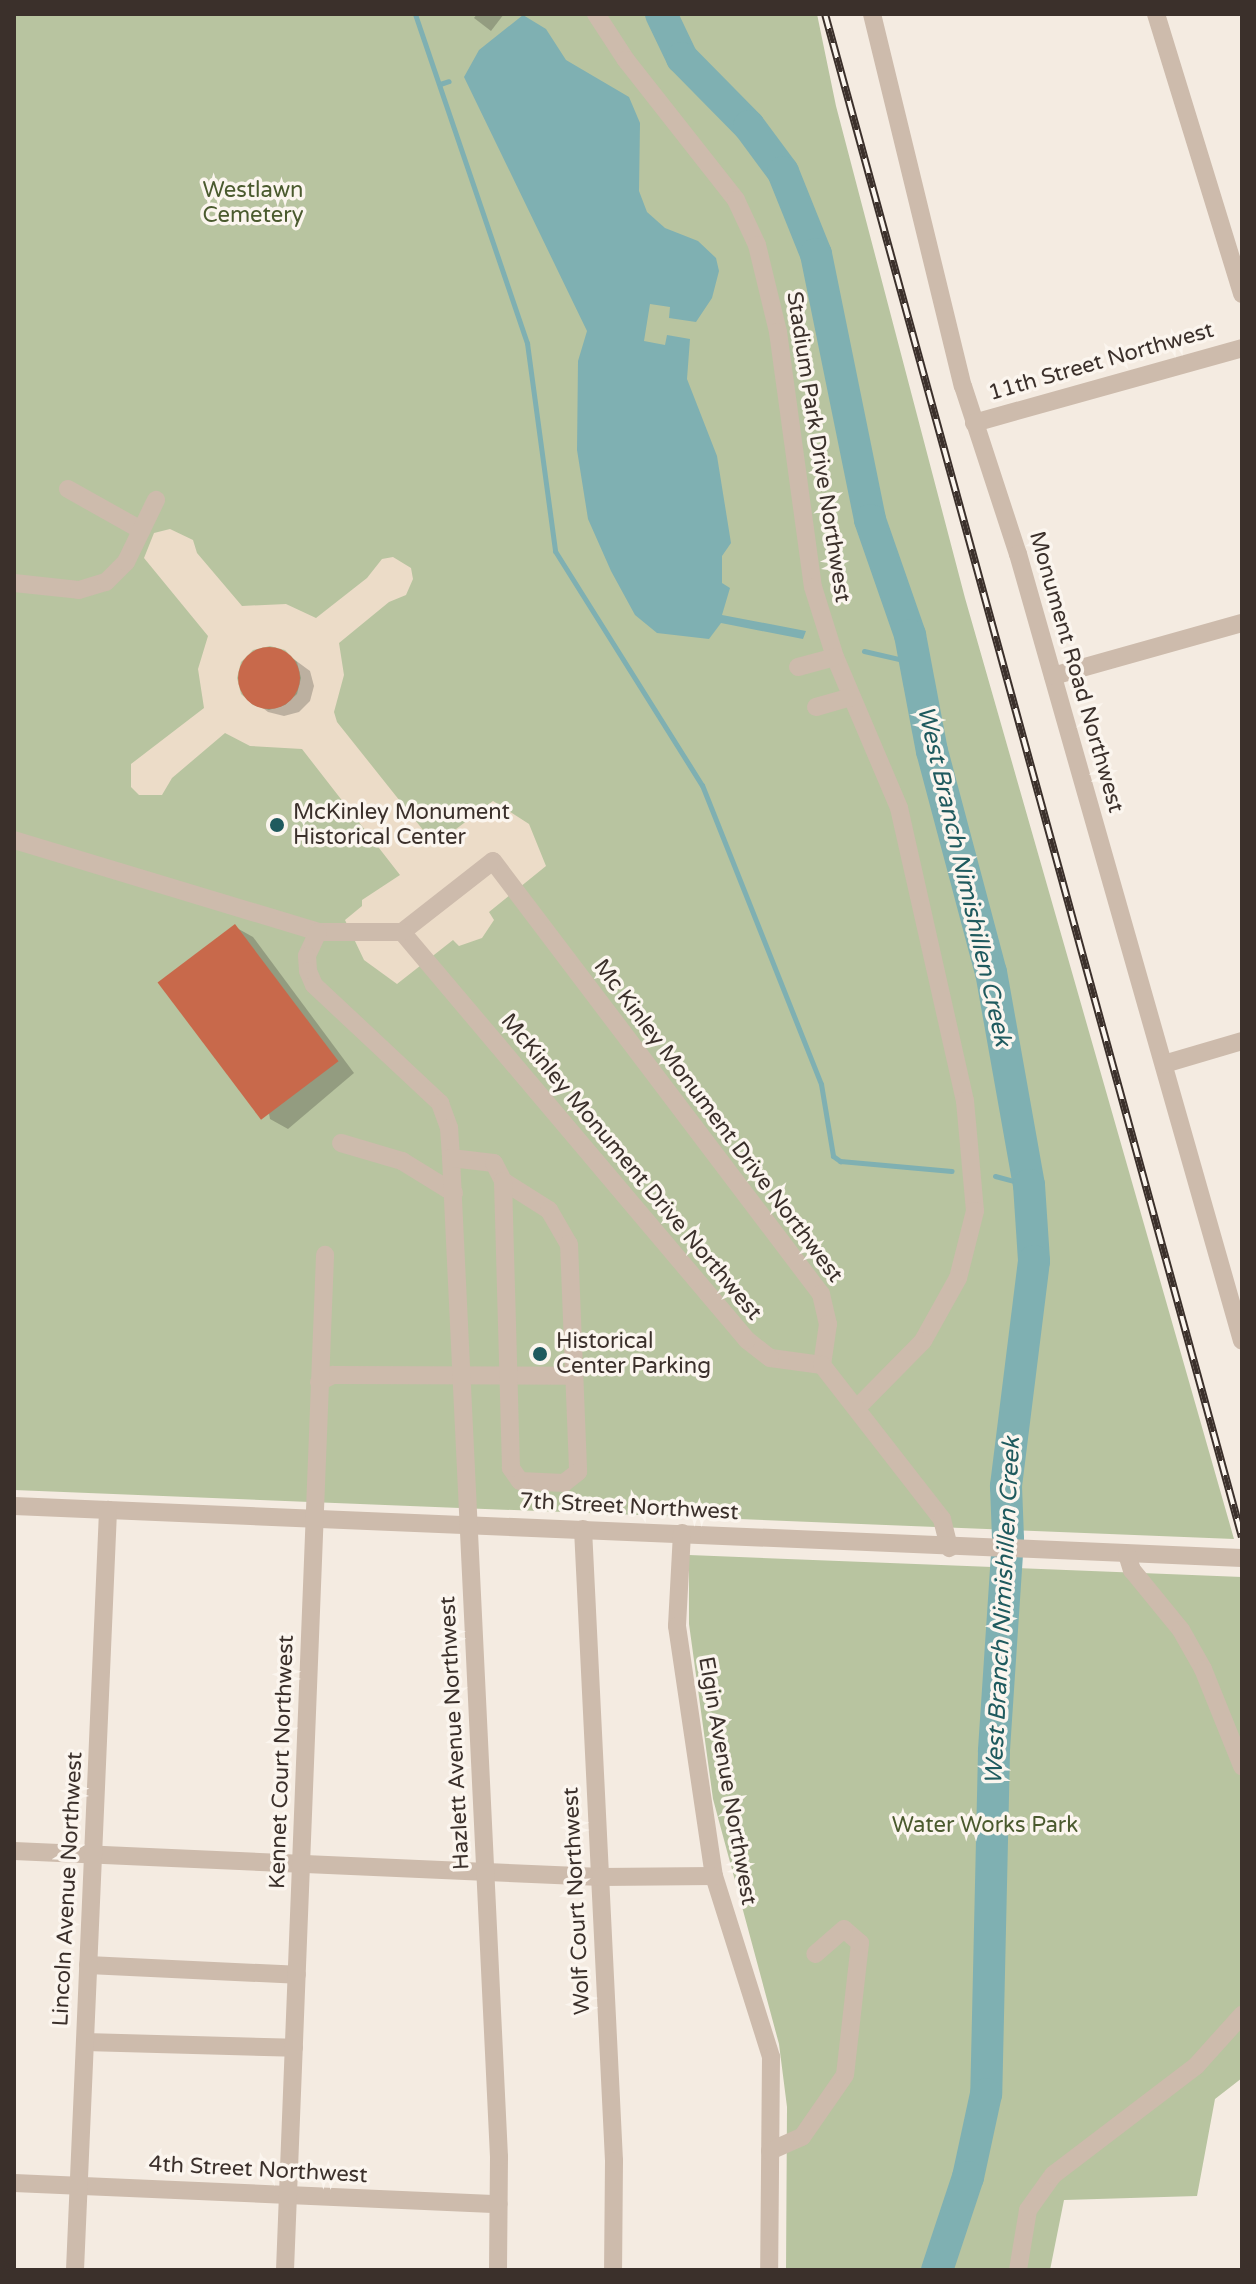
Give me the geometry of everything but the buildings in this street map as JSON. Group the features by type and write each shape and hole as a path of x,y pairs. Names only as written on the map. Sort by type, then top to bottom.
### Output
{"street":[{"name":"Stadium Park Drive Northwest","path":"596,14 748,220 778,332 805,545 835,657 899,808 965,1101 975,1183 969,1244 951,1298 923,1341 858,1407"},
{"name":"Monument Road Northwest","path":"872,14 974,423 1053,676 1242,1339"},
{"path":"1156,14 1242,294"},
{"name":"11th Street Northwest","path":"974,423 1242,348"},
{"path":"68,489 141,530"},
{"path":"14,583 69,590 99,585 126,562 156,500"},
{"path":"1053,676 1242,623"},
{"path":"798,667 835,657"},
{"path":"816,707 852,697"},
{"path":"14,840 318,932 402,932"},
{"name":"Mc Kinley Monument Drive Northwest","path":"402,932 493,861 821,1294 828,1324 822,1365"},
{"name":"Hazlett Avenue Northwest","path":"318,932 307,956 314,985 440,1103 449,1128 485,1871 499,2204 498,2270"},
{"name":"McKinley Monument Drive Northwest","path":"402,932 747,1340 782,1362 822,1365"},
{"path":"1164,1064 1242,1041"},
{"path":"341,1143 402,1161 454,1193"},
{"path":"451,1158 485,1159 502,1171 511,1468 520,1481 564,1483 578,1472 569,1244 549,1210 503,1181"},
{"name":"Kennet Court Northwest","path":"285,2270 325,1255"},
{"path":"822,1365 858,1407 942,1519 956,1548"},
{"path":"319,1382 333,1375 463,1379 574,1376"},
{"name":"7th Street Northwest","path":"14,1506 1242,1558"},
{"name":"Lincoln Avenue Northwest","path":"75,2270 108,1510"},
{"name":"Wolf Court Northwest","path":"583,1529 614,2161 613,2270"},
{"name":"Elgin Avenue Northwest","path":"682,1533 677,1626 714,1876 771,2057 769,2270"},
{"path":"1127,1554 1132,1570 1181,1630 1203,1669 1242,1766"},
{"path":"14,1851 601,1877 714,1876"},
{"path":"770,2151 802,2137 845,2075 860,1943 844,1929 815,1954"},
{"path":"88,1965 297,1975"},
{"path":"1018,2270 1028,2210 1053,2175 1196,2066 1242,2015"},
{"path":"85,2042 294,2048"},
{"name":"4th Street Northwest","path":"14,2183 499,2204"}],"green space":[{"name":"Westlawn Cemetery","path":"14,14 817,14 836,106 965,598 1234,1539 14,1490"},
{"name":"Water Works Park","path":"689,1555 1242,1577 1242,2078 1215,2099 1197,2196 1064,2200 1050,2270 786,2270 787,2107 779,2044 713,1799 689,1624"}],"shaded area":[{"path":"170,529 193,540 197,553 242,606 286,604 316,618 367,578 382,559 393,557 411,568 413,579 406,595 389,602 339,643 344,675 334,712 337,722 435,845 493,801 529,824 546,866 489,912 494,920 482,938 459,946 453,940 397,984 364,960 345,920 362,906 362,900 400,875 302,749 250,746 225,733 172,778 162,795 139,795 131,787 131,764 204,708 198,669 208,636 144,558 154,533","holes":["270,646 285,650 297,662 301,678 297,694 285,705 269,710 253,705 241,694 237,678 241,662 253,650"]}],"water":[{"path":"523,15 546,29 566,60 629,97 640,123 639,191 647,212 665,228 698,241 716,258 719,271 712,298 696,322 669,318 670,307 650,304 644,341 665,345 667,335 690,339 687,379 717,456 731,543 722,556 722,583 730,588 722,615 806,631 803,639 721,623 709,639 657,633 635,615 611,571 588,519 577,450 578,361 587,331 464,77 479,50"}],"waterway":[{"path":"415,14 527,343 555,551 702,785 821,1084 833,1156 840,1161 952,1171"},
{"name":"West Branch Nimishillen Creek","path":"661,14 682,58 749,126 783,172 816,254 870,520 910,635 932,751 991,972 1029,1185 1034,1261 1006,1486 1008,1539 994,1752 986,2094 968,2177 937,2270"},
{"path":"440,84 449,81"},
{"path":"864,651 916,663"},
{"path":"995,1176 1029,1185"}],"railway":[{"path":"825,14 1242,1537"}],"place":[{"name":"McKinley Monument Historical Center","path":"277,825"},
{"name":"Historical Center Parking","path":"540,1354"}]}
